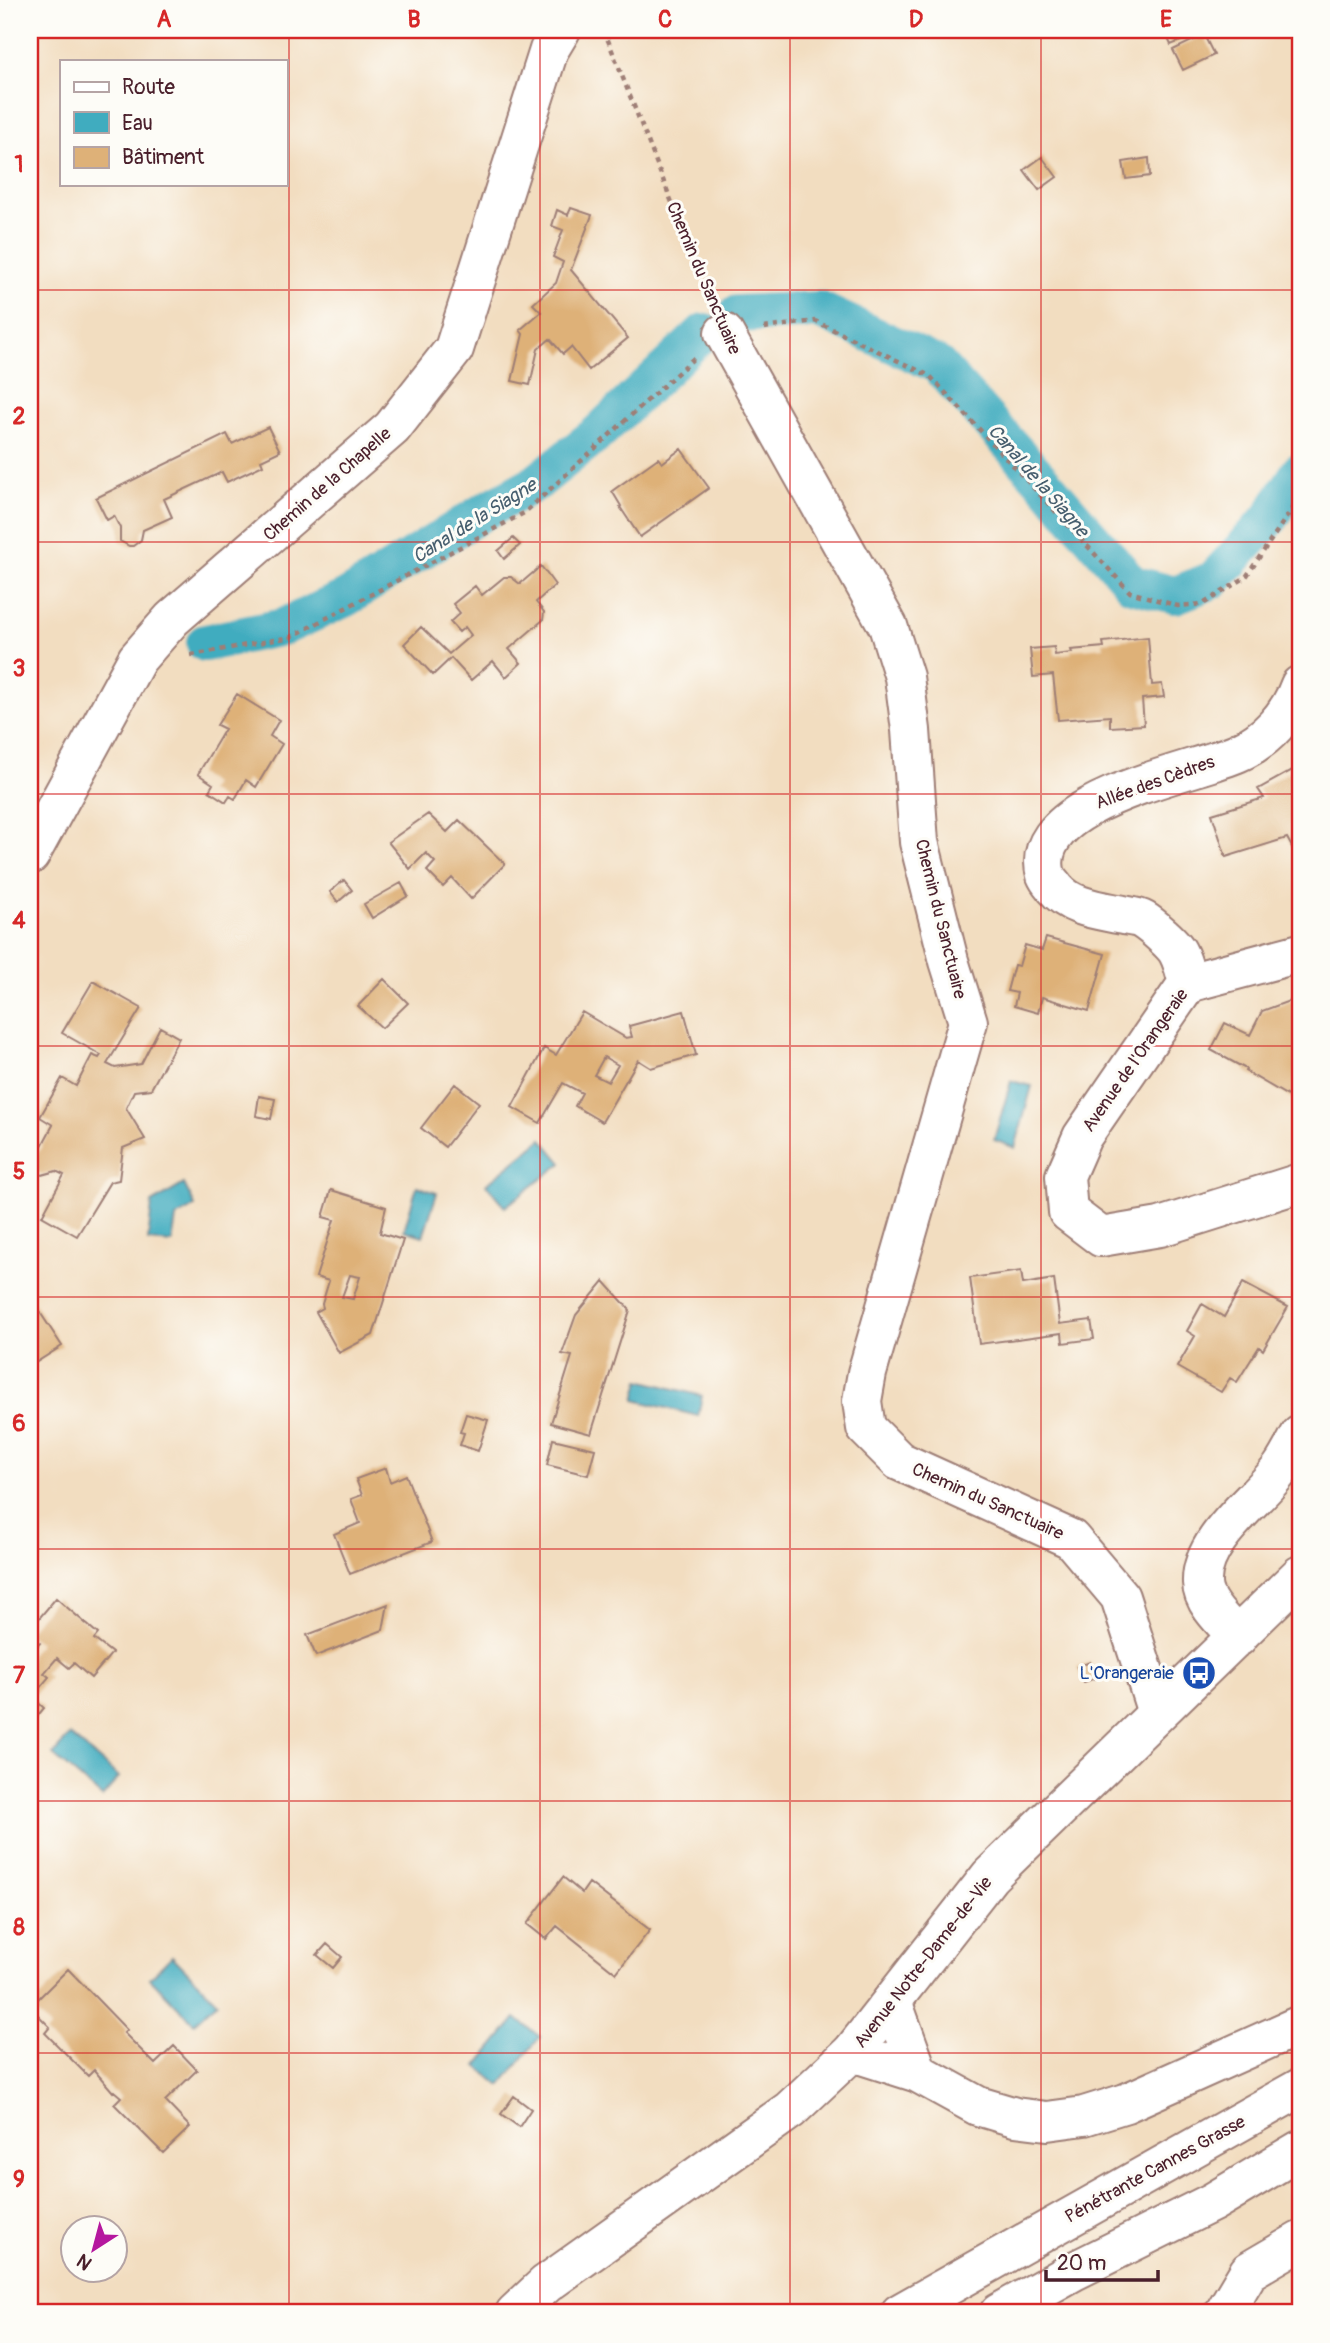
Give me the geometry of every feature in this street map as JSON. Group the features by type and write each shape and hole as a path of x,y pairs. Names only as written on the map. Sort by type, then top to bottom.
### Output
{"main road":[{"name":"Chemin de la Chapelle","path":"30,855 136,659 172,619 392,428 454,349 549,50 561,30"},
{"name":"Chemin du Sanctuaire","path":"724,332 888,626 904,677 911,730 919,842 948,961 968,1022 867,1373 862,1401 866,1428 899,1461 1071,1539 1120,1597 1157,1713"},
{"name":"Allée des Cèdres","path":"1188,983 1177,950 1142,919 1079,906 1063,898 1046,877 1044,859 1053,834 1078,813 1094,804 1238,752 1274,728 1294,701 1300,685"},
{"name":"Avenue de l'Orangeraie","path":"1300,953 1188,983 1082,1137 1066,1176 1068,1212 1101,1237 1160,1227 1300,1183"},
{"path":"1238,1637 1210,1605 1202,1584 1206,1562 1219,1536 1280,1469 1300,1435"},
{"name":"Avenue Notre-Dame-de-Vie","path":"515,2313 546,2284 790,2110 852,2052 990,1876 1300,1575"},
{"path":"892,2001 918,2073"},
{"path":"852,2052 918,2073 978,2106 1015,2117 1047,2121 1084,2116 1126,2103 1300,2025"},
{"name":"Pénétrante Cannes Grasse","path":"900,2313 1300,2088"},
{"path":"1040,2313 1213,2202 1300,2150"},
{"path":"999,2313 1074,2271 1213,2202"},
{"path":"1224,2313 1249,2271 1300,2241"}],"path":[{"name":"Chemin du Sanctuaire","path":"604,30 724,332"},
{"path":"136,659 202,654 291,637 524,513 724,332 816,321 930,376 1130,592 1178,607 1203,604 1246,577 1300,497"}],"water":[{"path":"1011,1081 1032,1086 1015,1148 994,1140"},
{"path":"542,1139 562,1163 505,1207 486,1184"},
{"path":"184,1184 195,1206 176,1218 172,1243 148,1241 152,1203"},
{"path":"417,1186 437,1193 423,1236 404,1230"},
{"path":"640,1380 702,1396 698,1416 635,1400"},
{"path":"70,1735 119,1777 102,1797 53,1755"},
{"path":"172,1956 217,2002 194,2023 150,1978"},
{"path":"516,2018 540,2037 500,2086 477,2066"}],"building":[{"path":"1164,30 1193,30 1195,35 1171,45"},
{"path":"1204,35 1214,55 1183,70 1173,50"},
{"path":"1042,157 1057,177 1039,190 1024,170"},
{"path":"1149,158 1150,176 1126,179 1123,162"},
{"path":"571,208 592,215 571,270 628,338 589,370 571,347 563,354 550,339 538,349 530,385 512,381 523,334 520,330 541,312 533,304 556,283 563,262 553,257 563,230 552,226 557,210 568,215"},
{"path":"268,427 280,451 261,460 263,465 227,482 222,472 164,499 172,517 143,530 141,540 133,546 120,541 120,528 114,516 107,520 96,498 227,434 232,444"},
{"path":"681,449 709,488 640,537 612,491 658,458 662,463"},
{"path":"513,538 520,545 504,559 498,551"},
{"path":"541,566 555,585 536,602 544,612 543,620 509,649 521,663 506,677 493,661 471,680 451,658 433,675 404,644 421,627 449,654 471,635 465,627 459,632 450,622 460,613 453,604 475,586 482,595 504,577 511,577 520,584"},
{"path":"1148,637 1152,685 1162,684 1164,697 1142,699 1144,725 1110,727 1110,716 1058,720 1053,675 1033,677 1030,649 1054,647 1055,655 1072,653 1071,650 1104,647 1103,642"},
{"path":"237,694 279,720 270,736 282,744 256,787 246,780 235,799 230,796 226,802 209,791 213,784 198,774 225,729 217,725"},
{"path":"1296,768 1300,770 1300,857 1298,858 1287,838 1226,857 1212,814 1264,798 1258,789"},
{"path":"428,814 447,832 459,820 505,864 471,899 452,878 443,887 427,871 435,862 426,853 410,869 388,842"},
{"path":"344,880 352,890 338,902 330,892"},
{"path":"401,883 408,896 372,918 364,904"},
{"path":"1046,938 1105,954 1089,1011 1042,997 1038,1013 1014,1006 1017,993 1007,991 1014,965 1019,966 1025,945 1042,950"},
{"path":"384,979 408,1003 382,1028 358,1006"},
{"path":"93,981 141,1008 107,1064 115,1068 141,1064 160,1027 179,1038 151,1089 134,1091 126,1108 145,1139 123,1148 119,1180 110,1182 77,1236 42,1216 64,1175 56,1171 42,1175 30,1168 53,1125 40,1117 62,1078 76,1086 92,1055 99,1058 101,1055 62,1033"},
{"path":"1300,997 1300,1085 1293,1099 1211,1050 1225,1023 1250,1035 1262,1011"},
{"path":"684,1011 696,1055 651,1068 638,1060 602,1122 575,1106 582,1093 563,1083 540,1123 512,1107 544,1048 556,1055 582,1012 626,1038 632,1037 629,1026","holes":["604,1057 618,1065 608,1082 594,1075"]},
{"path":"455,1084 479,1103 445,1147 421,1128"},
{"path":"259,1096 275,1099 271,1119 256,1116"},
{"path":"331,1190 386,1207 380,1233 403,1240 373,1335 339,1353 316,1312 323,1308 329,1281 316,1277 334,1220 323,1217","holes":["350,1275 360,1277 353,1299 342,1297"]},
{"path":"1021,1271 1023,1284 1054,1279 1060,1324 1091,1320 1094,1339 1063,1343 1062,1333 979,1344 970,1278"},
{"path":"604,1281 630,1310 591,1434 551,1423 572,1356 562,1354 576,1315"},
{"path":"1243,1283 1288,1307 1263,1350 1259,1347 1237,1382 1230,1378 1221,1392 1177,1367 1195,1336 1187,1331 1202,1304 1224,1317"},
{"path":"30,1297 62,1346 35,1363 30,1355"},
{"path":"466,1414 488,1420 478,1451 460,1445 464,1433 460,1432"},
{"path":"553,1439 595,1449 588,1475 547,1465"},
{"path":"386,1468 390,1482 406,1475 432,1542 350,1574 334,1534 360,1523 351,1499 362,1495 356,1479"},
{"path":"56,1598 98,1634 94,1639 112,1653 91,1678 74,1663 69,1668 57,1658 44,1673 49,1677 32,1697 44,1708 30,1725 30,1654 40,1643 30,1635 30,1629"},
{"path":"388,1604 383,1630 316,1656 307,1635"},
{"path":"1090,1662 1096,1678 1084,1682 1077,1667"},
{"path":"563,1877 582,1893 589,1883 650,1930 616,1973 557,1926 546,1939 527,1924"},
{"path":"327,1944 342,1957 333,1968 317,1955"},
{"path":"68,1969 127,2030 124,2033 155,2064 174,2046 197,2070 165,2101 190,2127 163,2153 114,2104 121,2097 113,2092 94,2070 88,2076 45,2033 50,2027 30,2007"},
{"path":"514,2096 531,2109 519,2127 501,2114"}],"waterway":[{"name":"Canal de la Siagne","path":"737,314 819,310 938,365 1132,584 1175,595 1213,580 1270,518 1300,471"},
{"name":"Canal de la Siagne","path":"205,643 283,627 346,598 483,512 537,482 598,433 704,332"}],"place":[{"name":"L'Orangeraie","path":"1199,1673"}]}
